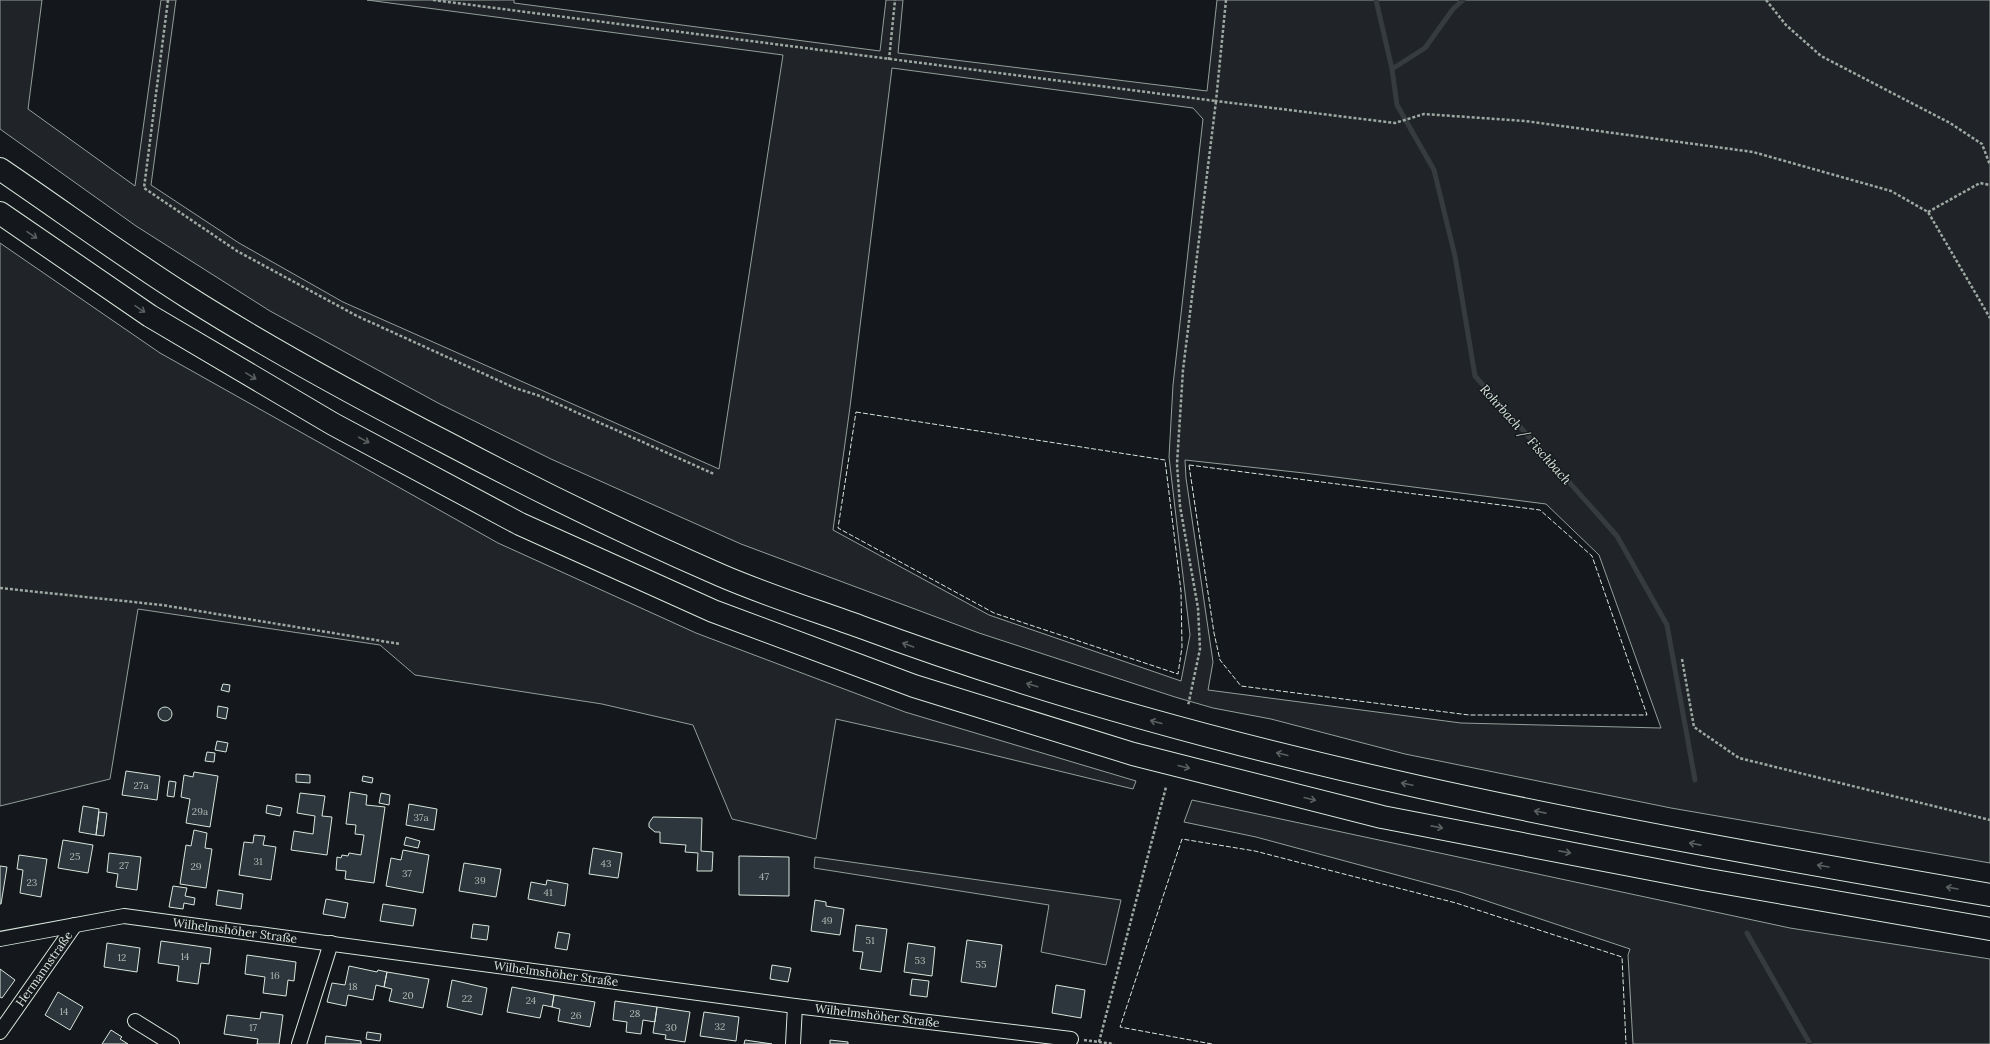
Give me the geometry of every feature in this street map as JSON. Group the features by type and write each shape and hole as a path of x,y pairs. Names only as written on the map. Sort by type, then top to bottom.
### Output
{"highway":[{"path":"0,169 184,295 342,389 524,483 724,576 949,660 1115,711 1268,751 1393,781 1710,847 1990,894"},
{"path":"0,214 150,316 332,424 520,524 714,611 914,686 1133,754 1382,817 1703,879 1990,929"}],"street":[{"name":"Wilhelmshöher Straße","path":"0,939 124,916 796,1006 1072,1038"},
{"name":"Hermannstraße","path":"0,1032 75,925"},
{"path":"299,1044 331,943"},
{"path":"793,1044 796,1006"},
{"path":"135,1021 172,1044"}],"path":[{"path":"168,0 144,188 237,251 357,316 515,388 540,396 714,474"},
{"path":"433,0 889,60 1395,123 1424,114 1525,121 1753,152 1891,191 1928,212 1990,318"},
{"path":"889,60 896,0"},
{"path":"1188,706 1200,648 1198,608 1180,506 1176,464 1183,370 1216,101 1226,0"},
{"path":"1766,0 1786,25 1821,56 1950,123 1982,144 1990,164"},
{"path":"1928,212 1980,183 1990,185"},
{"path":"0,588 162,605 400,644"},
{"path":"1682,659 1694,727 1739,758 1990,820"},
{"path":"1099,1042 1166,786"},
{"path":"1072,1038 1114,1044"}],"shaded area":[{"path":"0,0 42,0 28,109 135,186 161,0 176,0 151,185 239,243 343,302 719,469 783,55 367,0 514,0 514,3 880,51 886,0 903,0 898,53 1207,91 1217,0 1990,0 1990,863 1671,808 1405,754 1271,719 1213,708 979,633 741,544 551,459 438,403 270,311 136,226 0,129","holes":["892,68 1193,108 1203,119 1173,385 1169,457 1190,635 1181,681 989,615 833,530 850,407","1185,460 1304,473 1546,504 1599,555 1661,728 1461,723 1208,690 1213,662 1186,478"]},
{"path":"0,243 160,353 498,543 696,633 905,712 1136,781 1133,789 952,745 836,719 816,839 732,819 693,725 602,704 415,675 380,645 138,609 110,779 0,806"},
{"path":"1192,800 1790,928 1990,959 1990,1044 1633,1044 1628,955 1630,949 1460,892 1256,837 1184,822"},
{"path":"815,857 1121,900 1106,965 1041,952 1049,905 814,868"}],"building":[{"path":"223,684 230,685 229,692 221,690"},
{"path":"218,706 228,708 226,719 217,717"},
{"path":"162,707 168,707 172,711 172,717 168,721 162,721 158,717 158,711"},
{"path":"217,741 228,743 226,752 215,750"},
{"path":"207,752 215,753 214,762 205,761"},
{"path":"126,771 160,776 157,800 122,795"},
{"path":"194,772 218,776 210,827 186,823 190,799 181,797 184,775 193,777"},
{"path":"296,774 310,775 310,783 296,782"},
{"path":"363,776 373,778 372,783 362,781"},
{"path":"169,781 176,782 174,797 167,796"},
{"path":"350,792 367,795 366,805 385,807 374,883 345,879 346,871 336,870 337,857 341,858 342,855 348,856 349,853 361,855 364,835 355,834 356,825 346,824"},
{"path":"300,793 325,796 322,816 332,817 327,855 291,850 294,831 313,834 315,816 297,813"},
{"path":"381,793 390,795 389,805 379,803"},
{"path":"409,804 437,809 434,830 406,825"},
{"path":"267,805 282,808 280,816 266,813"},
{"path":"83,806 99,809 96,835 79,832"},
{"path":"99,812 107,813 104,836 96,835"},
{"path":"653,817 702,818 701,851 713,852 712,871 697,871 698,853 685,852 686,845 660,843 660,832 655,832 649,827 649,823"},
{"path":"194,830 207,833 205,848 212,849 206,888 180,884 186,845 191,846"},
{"path":"254,835 265,836 263,845 276,847 271,880 239,875 244,842 253,843"},
{"path":"406,837 420,841 418,848 404,845"},
{"path":"63,840 93,845 88,873 58,868"},
{"path":"593,848 622,853 618,878 589,874"},
{"path":"403,850 429,855 423,893 386,886 391,858 401,860"},
{"path":"109,853 141,857 137,890 116,887 118,874 107,872"},
{"path":"19,855 47,859 41,897 20,893 23,870 17,869"},
{"path":"739,856 789,857 789,896 739,895"},
{"path":"464,863 501,869 496,897 459,891"},
{"path":"0,866 7,867 1,904 0,904"},
{"path":"547,880 568,884 565,906 528,899 531,882 546,885"},
{"path":"173,886 187,888 185,896 195,898 194,905 184,903 183,909 169,907"},
{"path":"218,890 243,894 241,909 216,905"},
{"path":"326,899 348,903 345,918 323,914"},
{"path":"815,900 826,902 826,906 844,909 840,935 811,931"},
{"path":"383,904 416,909 413,926 380,921"},
{"path":"473,924 489,926 487,940 471,938"},
{"path":"856,925 887,929 881,972 860,969 863,952 853,951"},
{"path":"558,932 570,934 567,950 555,948"},
{"path":"967,940 1002,945 996,987 961,982"},
{"path":"161,941 211,948 209,964 201,963 198,984 177,981 179,966 158,963"},
{"path":"107,943 140,948 137,972 104,967"},
{"path":"908,943 935,947 932,976 904,972"},
{"path":"247,955 296,962 294,981 288,980 286,996 263,993 265,977 245,974"},
{"path":"772,965 791,968 788,982 770,979"},
{"path":"349,966 377,972 378,970 387,972 384,987 376,985 373,1000 348,995 346,1006 327,1002 332,983 345,985"},
{"path":"0,969 15,980 2,998 0,997"},
{"path":"387,972 429,979 423,1008 389,1001 392,989 384,987"},
{"path":"912,979 929,981 927,997 910,995"},
{"path":"452,980 487,988 482,1015 447,1007"},
{"path":"1056,985 1085,990 1081,1018 1052,1013"},
{"path":"512,987 554,995 552,1007 543,1005 540,1018 507,1012"},
{"path":"58,992 83,1007 70,1030 45,1015"},
{"path":"554,995 595,1002 590,1027 558,1021 560,1009 552,1007"},
{"path":"615,1001 657,1007 655,1022 643,1020 641,1034 626,1032 627,1022 613,1020"},
{"path":"657,1007 690,1012 685,1042 665,1039 666,1035 653,1033"},
{"path":"261,1012 283,1015 279,1044 257,1044 258,1039 224,1034 227,1015 260,1019"},
{"path":"704,1012 739,1017 736,1041 700,1036"},
{"path":"111,1030 122,1037 120,1039 128,1044 102,1044"},
{"path":"367,1032 381,1034 380,1041 366,1039"},
{"path":"326,1036 361,1041 361,1044 325,1044"},
{"path":"745,1040 772,1044 744,1044"},
{"path":"830,1040 848,1042 848,1044 830,1044"}],"waterway":[{"name":"Rohrbach / Fischbach","path":"1376,0 1392,69 1397,105 1434,170 1455,256 1475,376 1617,536 1667,625 1695,780"},
{"path":"1392,69 1425,48 1453,9 1463,0"},
{"name":"Rohrbach / Fischbach","path":"1747,933 1810,1044"}],"fence":[{"path":"856,412 1165,460 1181,591 1182,647 1178,674 994,613 838,528 856,412"},
{"path":"1189,465 1540,510 1592,556 1647,715 1469,715 1241,686 1220,660 1214,633 1189,465"},
{"path":"1212,1044 1120,1027 1182,839 1255,851 1456,903 1622,957 1626,1044"}]}
